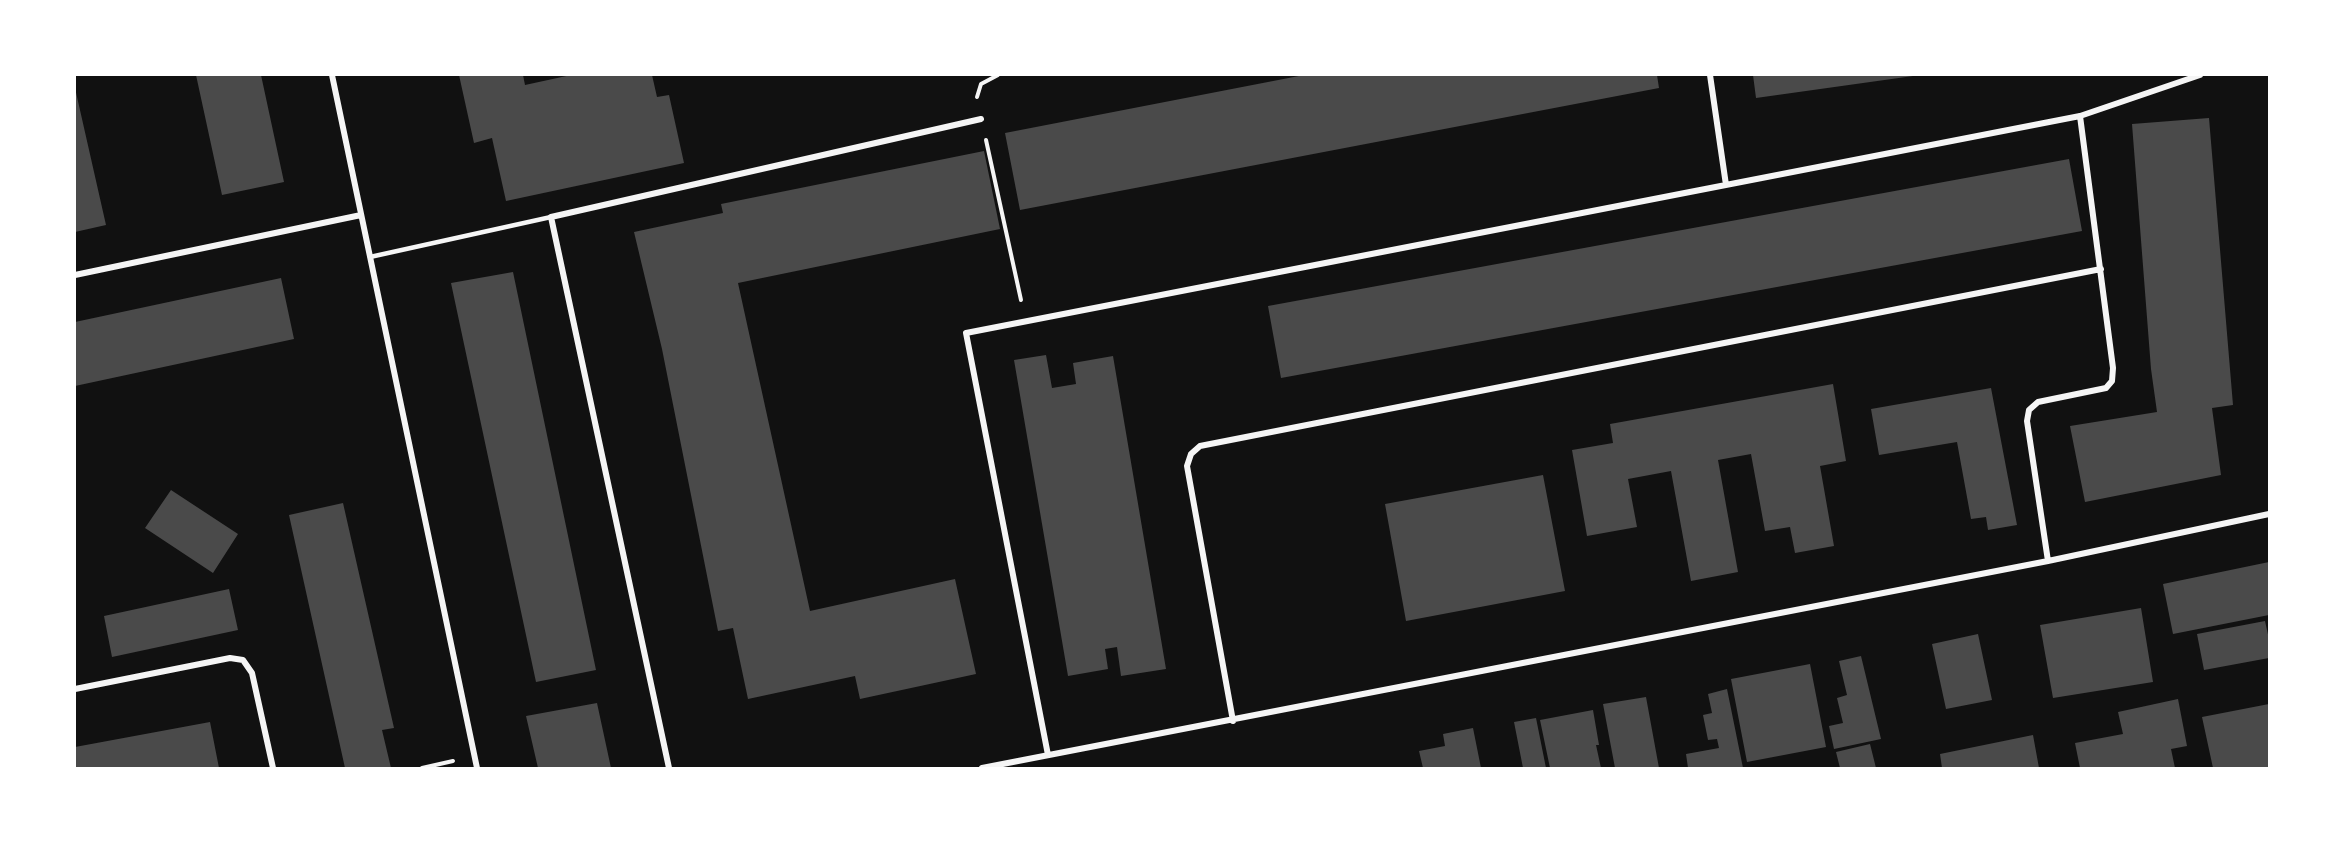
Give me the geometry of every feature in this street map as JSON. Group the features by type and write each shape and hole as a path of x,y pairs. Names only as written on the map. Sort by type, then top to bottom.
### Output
{"street":[{"path":"332,75 477,768"},
{"path":"1710,75 1726,185"},
{"path":"1048,755 966,333 2080,116 2200,75"},
{"path":"2048,561 2026,421 2029,410 2038,402 2106,388 2112,381 2113,368 2080,116"},
{"path":"669,768 551,217 981,118"},
{"path":"75,275 361,215"},
{"path":"1233,721 1187,466 1191,454 1200,446 2101,269"},
{"path":"982,768 2048,561 2269,514"},
{"path":"75,688 230,658 243,660 252,673 273,768"}],"lane":[{"path":"370,257 551,217"}],"path":[{"path":"998,75 981,84 977,95 1026,321"},
{"path":"422,768 474,756"}],"building":[{"path":"196,75 261,75 284,182 222,195"},
{"path":"459,75 523,75 525,85 571,75 652,75 657,97 669,95 684,163 506,201 492,138 474,143"},
{"path":"1304,75 1657,75 1659,88 1020,210 1005,133"},
{"path":"1753,75 1913,75 1913,76 1756,98"},
{"path":"75,88 106,225 75,232"},
{"path":"2209,118 2233,405 2212,408 2221,475 2085,502 2070,426 2157,412 2151,369 2132,124"},
{"path":"984,151 1000,229 738,283 810,611 955,579 976,674 860,699 855,676 748,699 733,628 718,631 662,349 634,232 723,213 721,204"},
{"path":"2069,159 2082,231 1281,378 1268,306"},
{"path":"513,272 596,670 536,682 451,283"},
{"path":"281,278 294,339 75,386 75,322"},
{"path":"1046,355 1052,388 1076,384 1073,363 1113,356 1166,669 1121,676 1117,647 1105,649 1108,669 1068,676 1014,360"},
{"path":"1833,384 1846,461 1820,466 1834,546 1795,553 1790,527 1765,531 1751,454 1718,460 1738,572 1691,581 1671,471 1628,479 1637,527 1587,536 1572,450 1613,443 1610,424"},
{"path":"1991,388 2017,525 1988,530 1986,517 1971,519 1957,442 1879,455 1871,409"},
{"path":"1543,475 1565,591 1406,621 1385,504"},
{"path":"171,490 238,534 213,573 145,528"},
{"path":"343,503 394,728 382,730 391,768 345,768 289,515"},
{"path":"2269,562 2269,615 2173,634 2163,584"},
{"path":"229,589 238,630 112,657 104,616"},
{"path":"2141,608 2153,682 2053,698 2040,625"},
{"path":"2265,621 2269,639 2269,658 2204,670 2197,634"},
{"path":"1978,634 1992,700 1946,709 1932,644"},
{"path":"1861,656 1881,739 1834,749 1829,726 1843,723 1837,698 1847,695 1839,661"},
{"path":"1810,664 1826,747 1747,762 1731,679"},
{"path":"1727,689 1743,768 1688,768 1686,754 1719,748 1717,739 1708,740 1703,715 1712,713 1708,694"},
{"path":"1646,697 1659,768 1615,768 1603,704"},
{"path":"2178,699 2187,746 2171,749 2175,768 2080,768 2075,743 2123,734 2118,712"},
{"path":"597,703 611,768 538,768 526,716"},
{"path":"2269,704 2269,767 2213,768 2202,717"},
{"path":"1593,710 1599,745 1596,745 1601,768 1550,768 1540,720"},
{"path":"1536,718 1546,768 1523,768 1514,722"},
{"path":"210,722 219,768 75,768 75,747"},
{"path":"1473,728 1481,768 1423,768 1419,751 1445,746 1443,734"},
{"path":"2033,735 2039,768 1942,768 1940,754"},
{"path":"1870,744 1876,768 1840,768 1836,752"}]}
